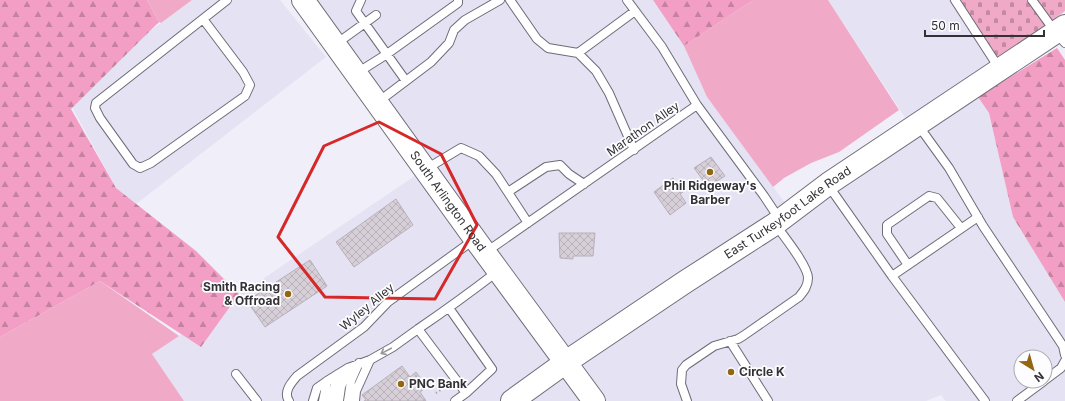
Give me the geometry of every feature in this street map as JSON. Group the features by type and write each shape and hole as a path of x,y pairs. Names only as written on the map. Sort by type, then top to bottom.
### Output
{"main road":[{"name":"South Arlington Road","path":"303,0 480,246 594,401"},
{"name":"East Turkeyfoot Lake Road","path":"512,401 566,362 777,222 828,184 1000,70 1062,34"}],"lane":[{"path":"202,19 243,72 250,85 245,96 151,163 140,168 133,164 100,118 96,108 96,103 202,19 227,0"},
{"path":"361,0 356,11 406,81"},
{"path":"357,74 458,3 458,0"},
{"path":"377,102 431,62 449,43 454,30 465,20 500,0"},
{"path":"510,0 537,39 548,48 578,53 596,71 609,94 634,150"},
{"path":"627,0 662,47 697,105"},
{"path":"955,0 1000,70"},
{"path":"1032,0 1062,34"},
{"path":"578,53 635,12"},
{"path":"335,44 376,15"},
{"name":"Marathon Alley","path":"480,246 508,236 697,105 764,196 777,222 805,267 808,276 804,291 799,297 753,330 738,339 714,346 686,365 682,370 680,384 687,401"},
{"path":"918,124 949,168 978,216 1063,346 1065,355"},
{"path":"425,169 461,148 479,156 496,174 528,223"},
{"path":"508,192 546,167 560,165 569,174 584,184"},
{"path":"828,184 892,276 985,401"},
{"path":"908,265 887,234 887,225 929,196 937,198 961,228"},
{"path":"892,276 978,216"},
{"name":"Wyley Alley","path":"289,401 287,398 289,385 297,376 364,327 388,302 480,246"},
{"path":"314,401 317,388 348,368 370,360 393,347 449,308 499,270"},
{"path":"449,308 492,369 455,401"},
{"path":"418,329 466,393"},
{"path":"730,341 768,401"},
{"path":"355,401 356,391 370,360"},
{"path":"1053,377 1063,372 1065,361"},
{"path":"348,401 351,380 360,363"},
{"path":"339,401 341,387 348,368"},
{"path":"236,374 257,401"},
{"path":"331,401 338,374"},
{"path":"323,401 327,381"},
{"path":"1017,401 1033,389"}],"highlighted area":[{"path":"379,122 441,154 477,225 435,299 325,297 278,237 324,146"}],"shaded area":[{"path":"192,0 280,0 326,57 136,204 116,188 65,94"},
{"path":"303,0 653,0 684,46 707,97 791,211 972,88 989,113 1013,217 1065,302 1065,401 946,401 941,395 926,401 184,401 152,354 425,169"},
{"path":"828,0 949,0 992,64 908,122"}],"green space":[{"path":"0,0 147,0 159,22 71,109 116,188 196,251 239,294 201,347 100,281 0,337"},
{"path":"147,0 192,0 161,23"},
{"path":"653,0 753,0 684,46"},
{"path":"753,0 828,0 899,110 839,152 811,163 784,178 773,187 707,97 684,46"},
{"path":"949,0 1065,0 1065,11 992,64"},
{"path":"1057,48 1065,60 1065,302 1013,217 989,113 978,97"},
{"path":"100,281 179,336 152,354 184,401 0,401 0,337"}],"building":[{"name":"Phil Ridgeway's Barber","path":"711,157 725,176 708,187 694,168"},
{"path":"673,178 683,192 680,194 686,203 670,215 654,192"},
{"path":"396,199 413,225 354,267 336,242"},
{"path":"559,233 595,233 593,256 573,256 573,259 560,258"},
{"path":"310,260 327,286 265,327 247,301"},
{"name":"PNC Bank","path":"402,366 410,377 416,372 427,387 420,392 426,401 364,401 366,400 362,395"}],"place":[{"name":"Phil Ridgeway's Barber","path":"710,172"},
{"name":"Smith Racing & Offroad","path":"288,294"},
{"name":"Circle K","path":"731,372"},
{"name":"PNC Bank","path":"401,384"}]}
